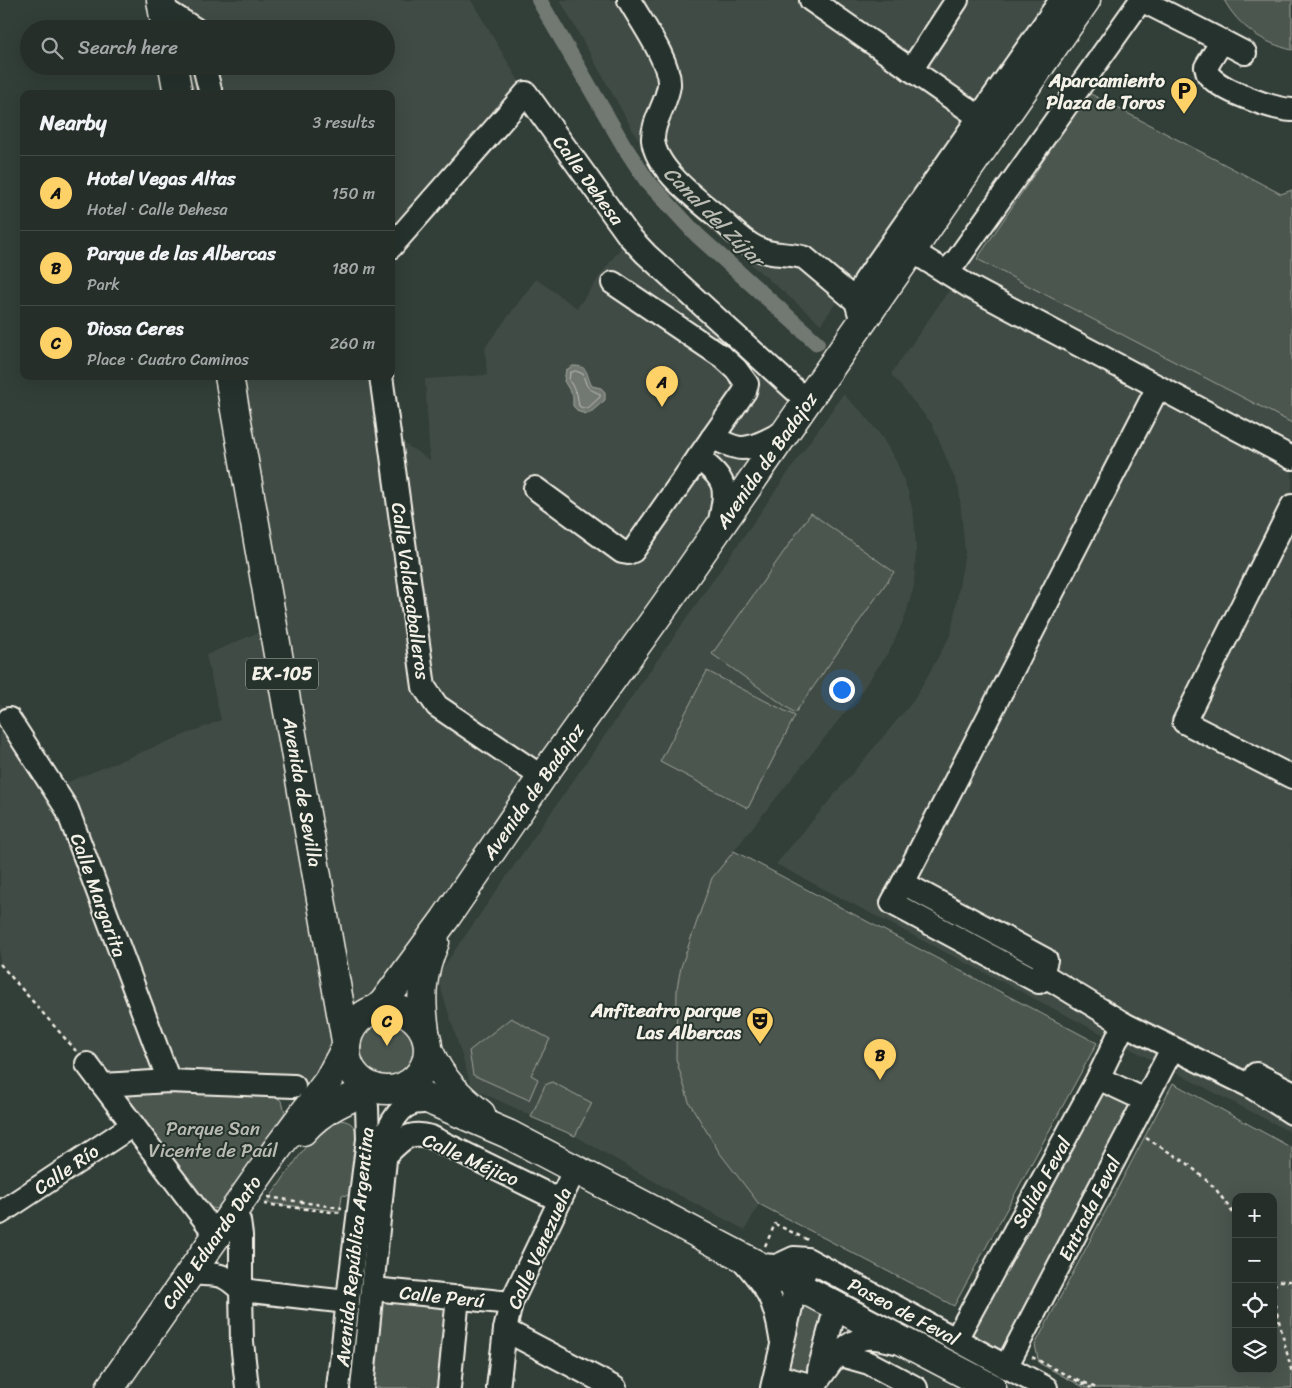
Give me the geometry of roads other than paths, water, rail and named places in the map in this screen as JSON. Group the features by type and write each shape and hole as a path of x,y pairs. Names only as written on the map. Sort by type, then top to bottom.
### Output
{"main road":[{"name":"Avenida de Badajoz","path":"445,919 542,776 807,401 859,311 912,250 1086,0"},
{"path":"175,75 177,90"},
{"name":"Avenida de Sevilla","path":"230,380 335,972 346,1044"},
{"path":"445,919 384,1002 358,1019 353,1026 346,1044 350,1067 375,1086 436,1103 499,1130 751,1254 796,1285 909,1345 1005,1368"},
{"path":"375,1086 420,1074 426,1064 427,1041 421,994 430,955 445,919"},
{"name":"Avenida de Sevilla","path":"335,972 344,996 358,1009 374,1010"},
{"path":"374,1010 399,1008 419,1021 438,1071 455,1091 499,1130"},
{"name":"Calle Eduardo Dato","path":"123,1388 202,1274 228,1228 291,1130 308,1092 346,1044"},
{"name":"Calle Eduardo Dato","path":"308,1092 351,1097 375,1086"},
{"name":"Calle Eduardo Dato","path":"110,1388 228,1228 308,1125 308,1092"}],"street":[{"path":"629,0 664,60 668,73 669,85 654,131 653,142 664,165 678,182 747,242 769,253 797,255 805,258 859,311"},
{"path":"810,0 979,118"},
{"path":"911,70 957,0"},
{"path":"859,311 865,281 1061,0"},
{"path":"946,272 958,260 1141,0 1245,53"},
{"path":"163,12 178,20"},
{"path":"1222,41 1206,67 1208,75 1227,88 1258,103 1292,110"},
{"path":"206,75 210,90"},
{"name":"Calle Dehesa","path":"395,242 526,93 635,242 807,401"},
{"path":"912,250 970,287 1292,458"},
{"path":"536,488 622,552 628,553 633,551 745,391 747,384 743,377 724,358 613,282"},
{"name":"Calle Valdecaballeros","path":"382,380 424,687 437,706 542,776"},
{"path":"903,883 1046,960 1039,982 892,903 1158,387"},
{"path":"712,438 742,448 752,447 786,431"},
{"path":"698,458 721,478 737,485 752,480 755,469 751,456 742,448"},
{"path":"718,529 724,501 721,478"},
{"path":"1289,769 1184,722 1292,506"},
{"name":"Calle Margarita","path":"9,719 67,809 168,1081"},
{"path":"998,960 1008,940"},
{"path":"1042,974 1124,1024 1250,1086 1256,1074 1290,1103"},
{"name":"Salida Feval","path":"956,1339 1098,1078 1124,1024"},
{"name":"Entrada Feval","path":"1005,1368 1172,1049"},
{"path":"87,1064 133,1125 228,1228 241,1235 242,1342 247,1388"},
{"path":"1098,1078 1144,1100"},
{"path":"103,1085 168,1081 308,1092 345,1112 354,1114 359,1119 363,1134 365,1163"},
{"name":"Avenida República Argentina","path":"362,1388 391,1105 375,1086"},
{"name":"Avenida República Argentina","path":"338,1388 347,1302 375,1086"},
{"path":"291,1130 293,1114 284,1092 308,1092"},
{"name":"Avenida República Argentina","path":"388,1130 395,1116 410,1103 422,1101 436,1103"},
{"name":"Calle Río","path":"0,1213 133,1125"},
{"name":"Calle Méjico","path":"386,1156 408,1136 422,1134 440,1141 559,1200"},
{"name":"Calle Venezuela","path":"498,1388 505,1330 511,1303 575,1169"},
{"path":"751,1254 760,1281 770,1296 777,1314 782,1343"},
{"name":"Paseo de Feval","path":"751,1254 777,1266 794,1258 807,1259 956,1339 1005,1368 1046,1388"},
{"path":"814,1387 774,1382 796,1285 809,1268 820,1266"},
{"path":"202,1274 221,1275 241,1290 347,1302"},
{"name":"Calle Perú","path":"373,1289 511,1303"},
{"path":"449,1388 458,1297"},
{"path":"814,1387 836,1306"},
{"path":"505,1330 615,1388"},
{"path":"814,1387 837,1354 854,1340 874,1337 909,1345"},
{"path":"837,1354 869,1363 916,1388"}],"water":[{"path":"573,366 585,369 592,386 601,388 605,392 605,400 587,414 579,412 573,406 573,396 564,381 566,370"}],"waterway":[{"name":"Canal del Zújar","path":"539,0 624,146 647,181 697,235 817,343"}],"place":[{"name":"Aparcamiento Plaza de Toros","path":"1184,115"},
{"name":"Hotel Vegas Altas","path":"662,407"},
{"name":"Anfiteatro parque Las Albercas","path":"760,1045"},
{"name":"Diosa Ceres","path":"387,1046"},
{"name":"Parque de las Albercas","path":"880,1080"}],"park label":[{"name":"Parque San Vicente de Paúl","path":"213,1139"}]}
